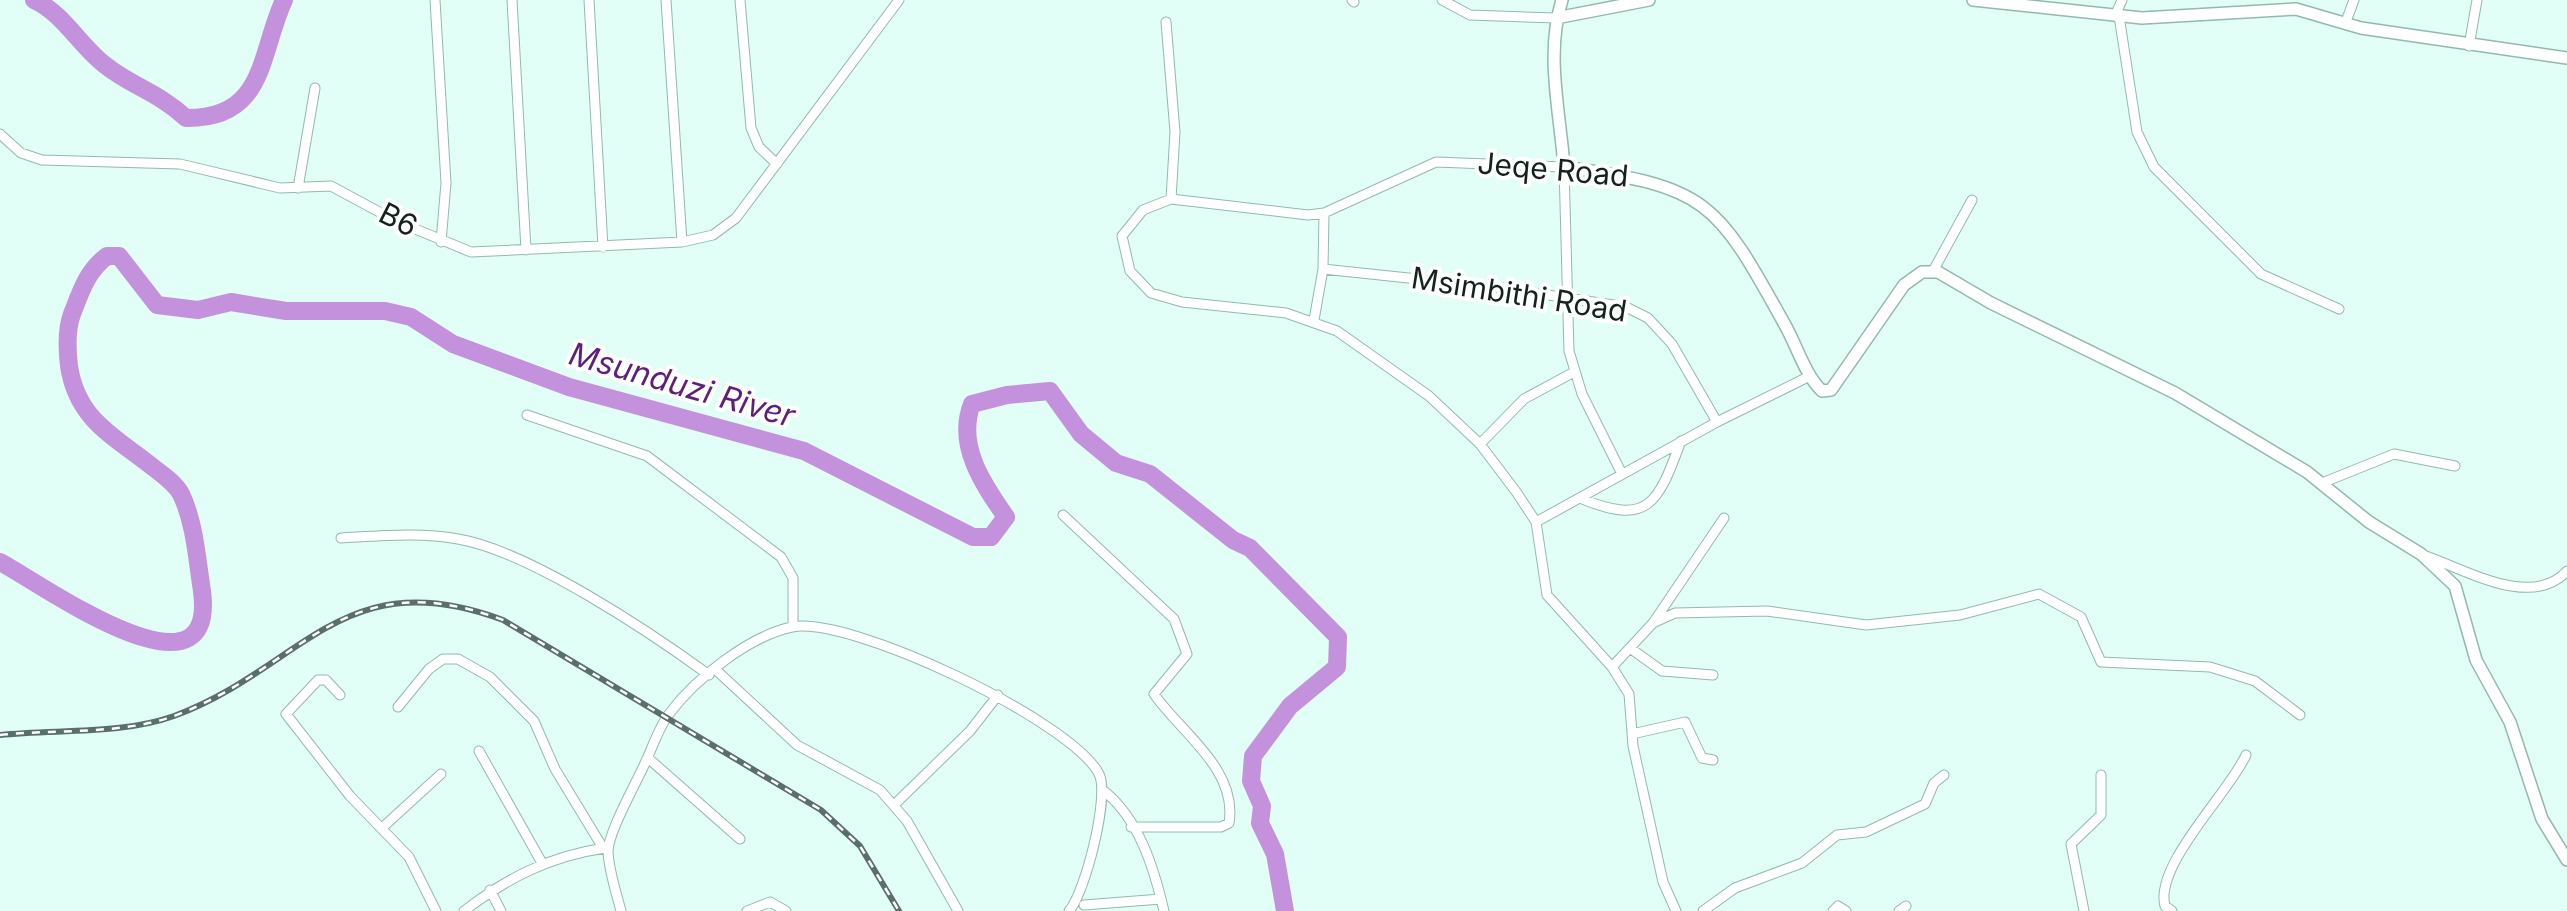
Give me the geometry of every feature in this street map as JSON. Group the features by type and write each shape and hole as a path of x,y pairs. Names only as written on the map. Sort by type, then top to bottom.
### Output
{"street":[{"path":"435,0 446,183 441,242"},
{"path":"512,0 526,250"},
{"path":"589,0 604,246"},
{"path":"666,0 682,242"},
{"path":"740,0 752,128 759,147 777,164"},
{"name":"B6","path":"0,134 34,159 180,164 255,184 338,188 441,242 471,252 682,242 725,227 899,0"},
{"path":"1442,0 1470,15 1556,18 1649,0"},
{"path":"1562,0 1556,18 1554,63 1564,167 1566,299 1574,372 1622,474"},
{"path":"1973,0 2117,16 2184,17 2285,8 2345,24 2468,46 2567,58"},
{"path":"2122,0 2117,16 2144,152 2162,177 2261,274 2339,310"},
{"path":"2345,24 2354,0"},
{"path":"2468,46 2478,0"},
{"path":"1166,22 1175,132 1171,199"},
{"path":"298,188 315,88"},
{"name":"Jeqe Road","path":"1324,213 1436,162 1564,167 1655,182 1709,209 1750,261 1810,376"},
{"path":"1314,320 1323,270 1324,213 1294,214 1171,199 1143,210 1122,236 1130,271 1151,293 1314,320 1409,380 1480,444 1536,522 1547,595 1612,667 1629,694 1632,734 1662,882 1676,911"},
{"path":"1933,271 1972,200"},
{"name":"Msimbithi Road","path":"1323,270 1614,304 1648,318 1682,359 1717,422"},
{"path":"1536,522 1717,422 1810,376 1822,392 1830,390 1900,290 1918,274 1933,271 2174,392 2322,483 2370,522 2421,554 2458,592 2476,660 2510,722 2542,818 2567,860"},
{"path":"1480,444 1524,399 1574,372"},
{"path":"527,415 647,456 781,558 793,578 794,627"},
{"path":"1580,498 1614,512 1644,508 1661,492 1682,441"},
{"path":"2322,483 2394,454 2456,466"},
{"path":"1063,515 1124,570 1183,634 1187,654 1154,692 1198,741 1221,780 1230,806 1231,820 1224,826 1132,826"},
{"path":"1612,667 1653,624 1724,518"},
{"path":"342,538 434,536 473,542 621,616 712,673 797,745 868,780 894,804 958,911"},
{"path":"2421,554 2528,589 2548,588 2567,571"},
{"path":"1653,624 1674,612 1758,611 1853,624 1888,624 1960,614 2009,598 2039,594 2081,617 2100,662 2210,667 2255,681 2300,715"},
{"path":"605,848 667,717 712,673 774,633 794,627 835,630 998,696 1072,744 1096,769 1104,790 1120,805 1132,826 1151,861 1164,911"},
{"path":"1630,648 1662,671 1713,676"},
{"path":"398,707 429,669 443,659 458,659 490,677 534,722 555,769 605,848 621,911"},
{"path":"340,695 322,679 286,714 350,796 383,827 418,871 436,911"},
{"path":"894,804 970,730 998,696"},
{"path":"1632,734 1684,722 1702,758 1713,760"},
{"path":"478,750 542,863"},
{"path":"2172,911 2164,906 2163,896 2188,838 2246,755"},
{"path":"648,758 740,838"},
{"path":"383,827 441,774"},
{"path":"1702,911 1735,888 1802,863 1837,835 1866,832 1925,804 1934,783 1944,775"},
{"path":"2084,911 2070,847 2074,836 2101,815 2102,775"},
{"path":"1083,904 1104,790"},
{"path":"464,911 490,890 542,863 605,848"},
{"path":"490,890 501,911"},
{"path":"1068,911 1083,904 1161,899"},
{"path":"747,911 770,902 786,911"},
{"path":"1832,911 1840,906 1846,911"}],"waterway":[{"name":"Msunduzi River","path":"34,0 54,13 105,65 186,118 232,108 246,95 256,80 284,0"},
{"name":"Msunduzi River","path":"0,562 119,629 154,640 182,641 199,626 202,591 192,529 181,494 169,479 89,414 73,385 68,353 70,320 85,282 107,256 119,256 157,305 198,310 231,302 286,311 385,311 411,317 453,344 569,387 804,451 973,537 991,537 1006,517 974,463 967,434 972,404 1007,395 1050,391 1081,434 1116,463 1150,474 1233,540 1250,548 1338,637 1337,667 1290,706 1253,756 1251,781 1262,806 1260,823 1275,854 1285,911"}],"railway":[{"path":"0,735 110,729 154,722 219,696 327,628 363,611 402,603 448,605 503,620 821,810 860,846 899,911"}]}
